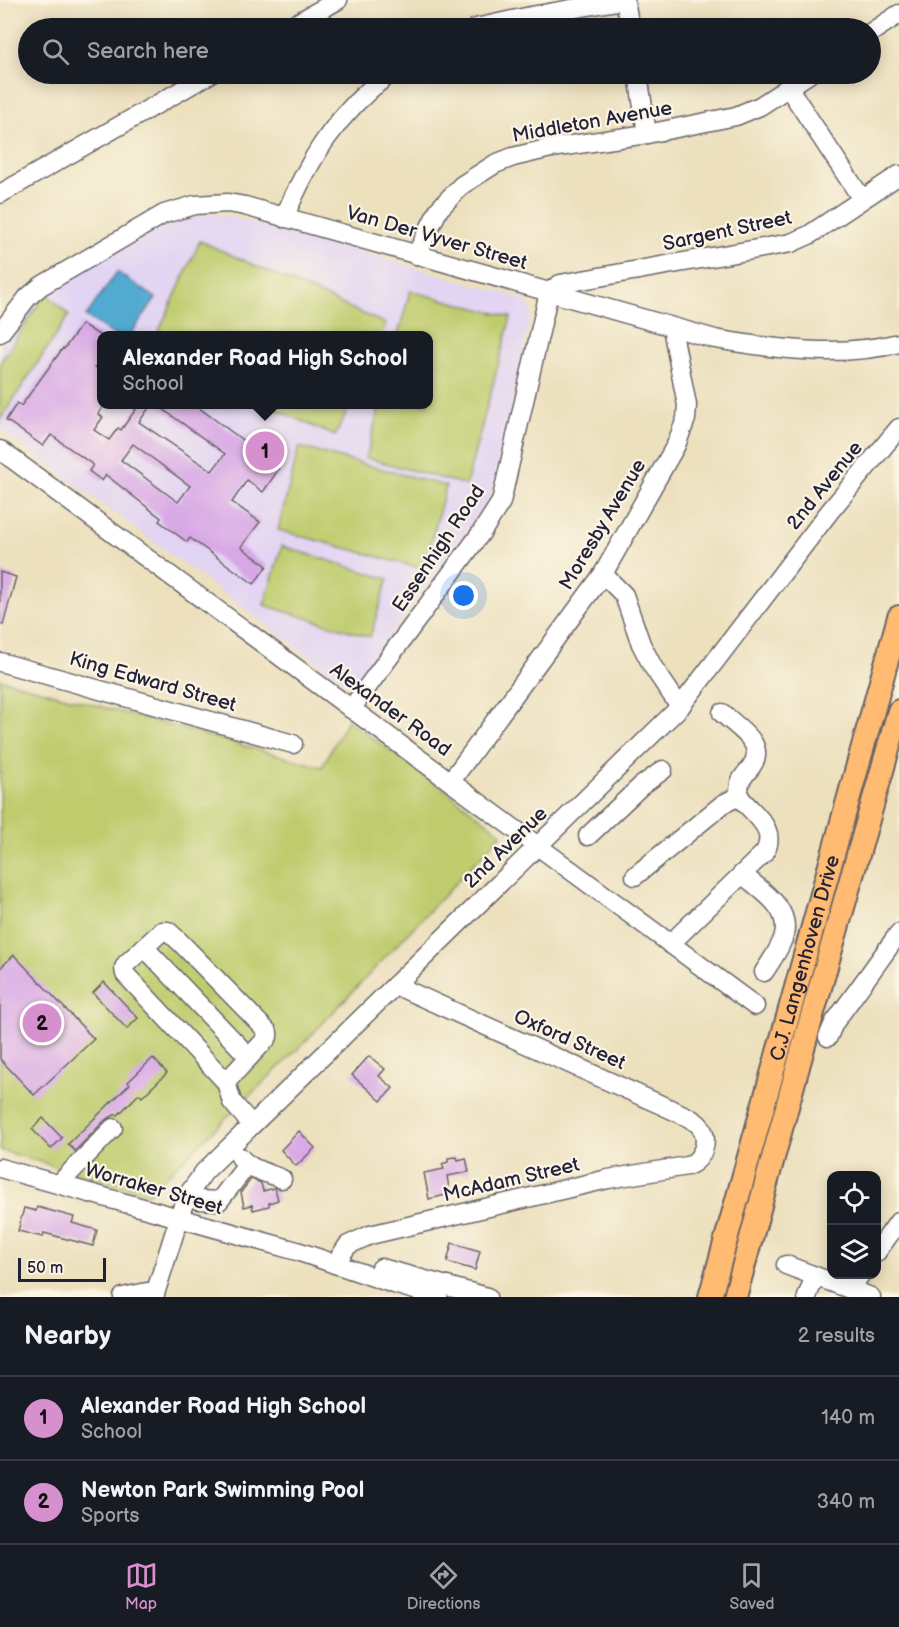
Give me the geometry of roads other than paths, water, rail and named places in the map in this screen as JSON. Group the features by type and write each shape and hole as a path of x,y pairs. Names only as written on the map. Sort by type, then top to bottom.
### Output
{"main road":[{"name":"C.J. Langenhoven Drive","path":"710,1297 899,617"},
{"name":"C.J. Langenhoven Drive","path":"735,1297 899,711"}],"street":[{"path":"306,18 338,0"},
{"path":"522,18 624,0 628,18"},
{"path":"881,26 899,14"},
{"path":"0,194 192,84"},
{"path":"284,218 312,158 326,137 360,98 377,84"},
{"path":"640,84 647,134"},
{"name":"Middleton Avenue","path":"416,255 439,209 462,185 495,164 551,148 647,134 724,119 749,112 793,84"},
{"path":"788,87 862,199"},
{"name":"Sargent Street","path":"549,292 560,284 791,243 809,235 899,175"},
{"name":"Van Der Vyver Street","path":"0,333 28,297 41,286 164,214 195,205 228,204 244,206 715,339 782,349 848,350 899,343"},
{"name":"Essenhigh Road","path":"351,709 501,502 549,292"},
{"name":"Moresby Avenue","path":"451,781 603,573 676,445 686,419 685,393 672,328"},
{"name":"2nd Avenue","path":"155,1295 187,1196 204,1172 680,706 830,511 899,428"},
{"name":"Alexander Road","path":"0,450 755,1006"},
{"path":"603,573 624,595 641,644 653,667 680,706"},
{"name":"King Edward Street","path":"0,662 293,744"},
{"path":"670,944 765,852 770,843 764,823 739,796 739,782 757,759 757,750 750,738 722,713"},
{"path":"623,763 641,786"},
{"path":"588,836 641,786 663,770"},
{"path":"635,876 723,804 739,796"},
{"path":"742,874 782,911 786,923 784,937 764,972"},
{"path":"226,1082 268,1036 268,1032 168,931 162,931 126,964 124,968 126,974 226,1082 232,1102 251,1124"},
{"path":"828,1037 834,1023 899,933"},
{"path":"144,947 249,1057"},
{"name":"Oxford Street","path":"395,984 688,1117 703,1131 705,1138 703,1151"},
{"path":"59,1184 112,1128"},
{"path":"234,1141 242,1160 282,1179"},
{"name":"McAdam Street","path":"337,1261 348,1245 370,1235 608,1179 687,1166 696,1161 703,1151"},
{"path":"187,1196 199,1200 219,1201 248,1164"},
{"name":"Worraker Street","path":"0,1168 297,1251 337,1261 356,1261 487,1297"},
{"path":"881,1246 899,1221"},
{"name":"Worraker Street","path":"337,1261 389,1290 431,1296"},
{"path":"786,1265 814,1276 856,1282 871,1297"},
{"path":"807,1297 814,1276"},
{"path":"123,1297 142,1293 155,1295"}],"water":[{"path":"117,272 156,298 133,331 108,331 86,316"}],"place":[{"name":"Alexander Road High School","path":"265,451"},
{"name":"Newton Park Swimming Pool","path":"42,1023"}]}
